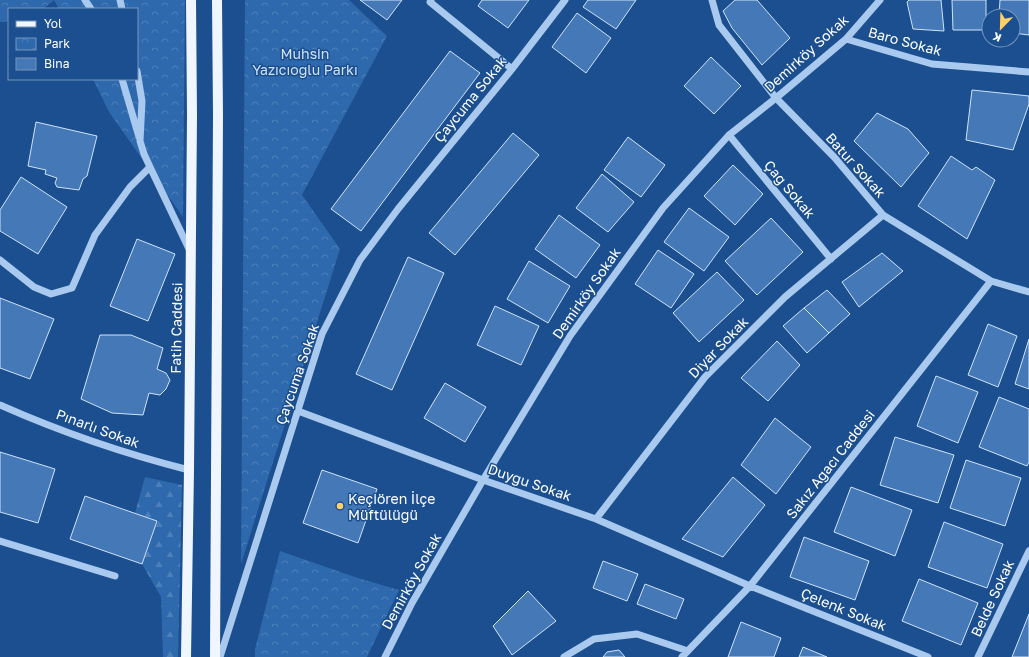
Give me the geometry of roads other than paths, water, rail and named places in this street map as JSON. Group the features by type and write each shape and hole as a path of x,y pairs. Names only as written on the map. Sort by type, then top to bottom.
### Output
{"main road":[{"name":"Fatih Caddesi","path":"186,657 191,253 192,0"},
{"path":"215,657 218,115 217,0"}],"street":[{"path":"431,0 430,2 512,69"},
{"name":"Çaycuma Sokak","path":"220,657 322,334 360,260 398,209 512,69 565,0"},
{"name":"Batur Sokak","path":"712,0 719,25 776,98 835,158 883,215 991,281 1029,292"},
{"name":"Demirköy Sokak","path":"385,657 412,603 483,480 570,336 663,208 729,135 776,98 846,39 880,0"},
{"name":"Baro Sokak","path":"846,39 932,64 1029,72"},
{"path":"138,77 142,101 140,141"},
{"path":"122,80 144,154 191,253"},
{"name":"Çağ Sokak","path":"729,135 831,259"},
{"path":"0,260 34,287 51,294 72,288 95,235 130,187 150,167"},
{"name":"Diyar Sokak","path":"596,519 705,377 785,297 883,215"},
{"name":"Sakız Ağacı Caddesi","path":"682,657 750,586 991,281"},
{"name":"Pınarlı Sokak","path":"0,405 25,416 143,458 189,470"},
{"name":"Duygu Sokak","path":"298,411 483,480 596,519 750,586"},
{"path":"0,541 115,576"},
{"name":"Belde Sokak","path":"978,657 1029,551"},
{"name":"Çelenk Sokak","path":"750,586 928,657"},
{"path":"564,657 594,639 637,634 688,650"}],"place":[{"name":"Keçiören İlçe Müftülüğü","path":"340,506"}],"park label":[{"name":"Muhsin Yazıcıoğlu Parkı","path":"305,62"}]}
